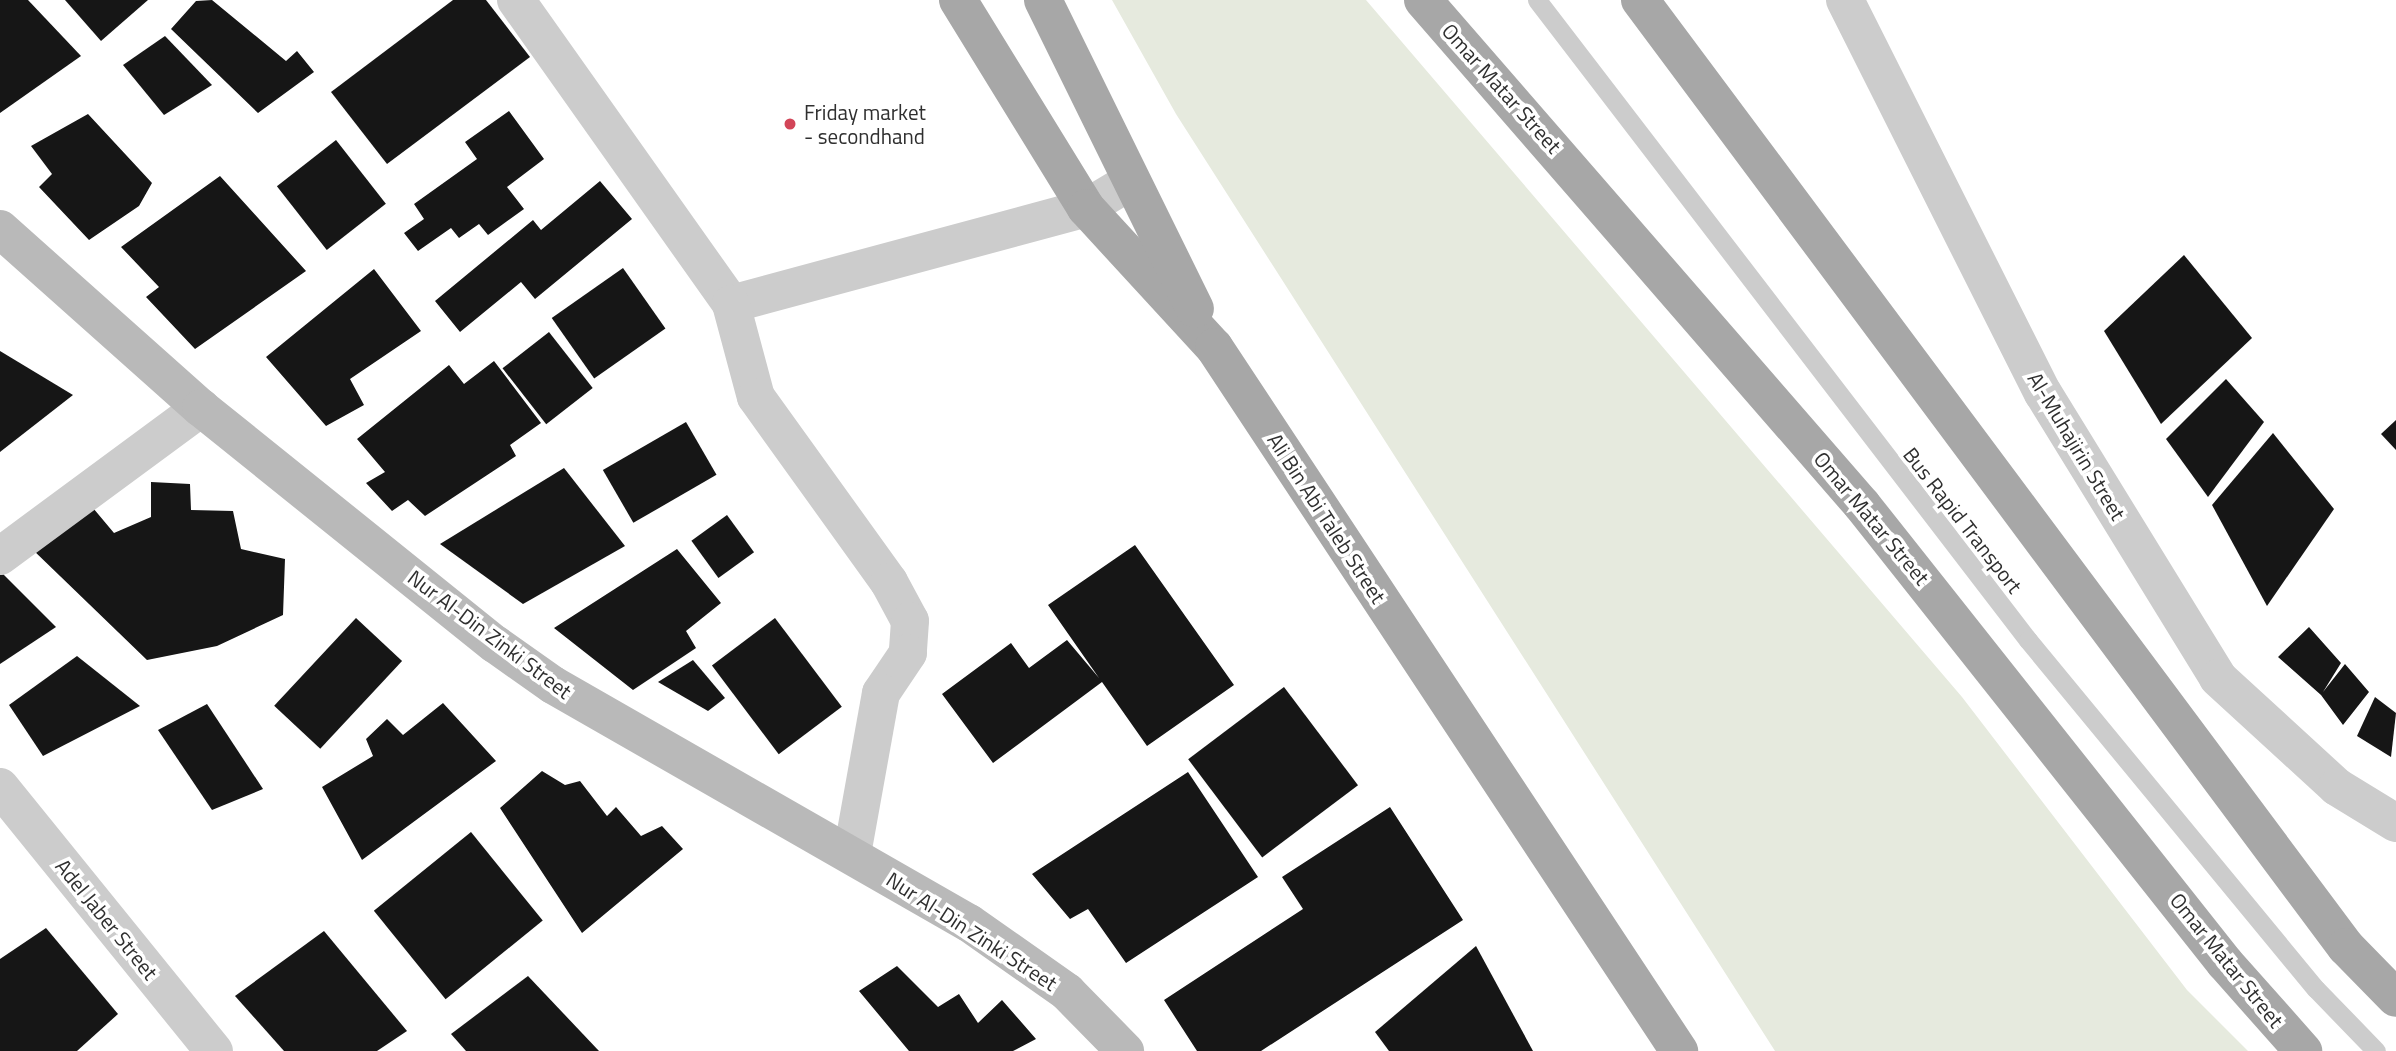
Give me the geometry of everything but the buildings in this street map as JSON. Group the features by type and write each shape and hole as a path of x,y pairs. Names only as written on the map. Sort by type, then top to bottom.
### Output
{"main road":[{"name":"Ali Bin Abi Taleb Street","path":"958,0 1086,208 1214,347 1679,1051"},
{"path":"1043,0 1214,347"},
{"name":"Omar Matar Street","path":"1423,0 1862,505 2225,962 2303,1051"},
{"path":"1640,0 2346,947 2396,998"}],"street":[{"path":"516,0 731,304 756,397 889,582 910,621 908,653 881,692 852,854"},
{"name":"Al-Muhajirin Street","path":"1845,0 2043,393 2218,678 2337,788 2396,824"},
{"path":"731,304 1086,208 1131,181"},
{"name":"Nur Al-Din Zinki Street","path":"0,229 201,408 553,685 969,923 1067,992 1125,1051"},
{"path":"0,556 201,408"},
{"name":"Adel Jaber Street","path":"0,787 214,1051"}],"lane":[{"name":"Bus Rapid Transport","path":"1537,0 2028,640 2316,989 2376,1051"}],"shaded area":[{"path":"1112,0 1366,0 1962,697 2187,990 2248,1051 1775,1051 1176,114"}],"place":[{"name":"Friday market - secondhand","path":"790,124"}]}
